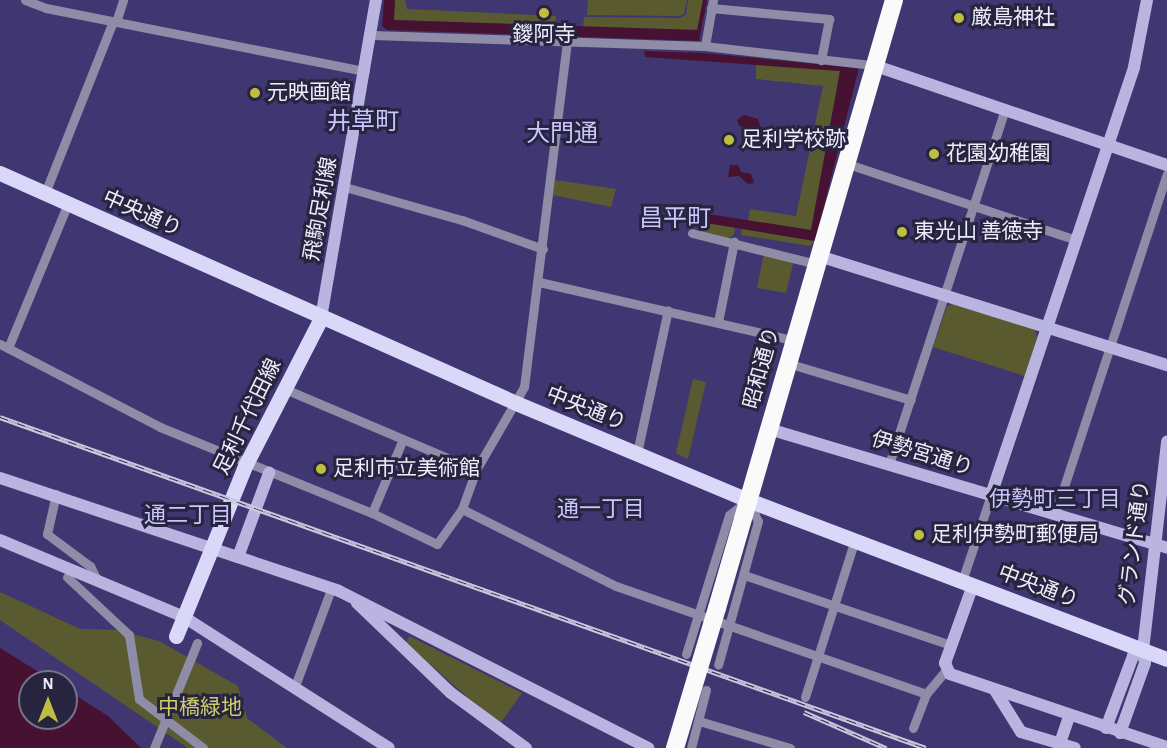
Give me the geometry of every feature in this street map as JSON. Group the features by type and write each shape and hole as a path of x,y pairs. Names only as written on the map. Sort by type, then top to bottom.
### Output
{"highway":[{"name":"昭和通り","path":"675,748 894,0"}],"main road":[{"name":"中央通り","path":"0,173 321,318 748,500 1167,659"},
{"name":"足利千代田線","path":"176,636 246,464 321,318"}],"street":[{"path":"25,0 115,21 365,70"},
{"path":"45,193 123,0"},
{"name":"飛駒足利線","path":"321,318 372,35 376,0"},
{"path":"913,728 926,694 945,670 991,495 1134,67 1147,0"},
{"path":"705,46 712,4 829,19 821,60"},
{"path":"372,35 705,46 873,66 1167,165"},
{"path":"68,203 4,346 160,427 246,464 372,513 437,544 462,509 476,470 524,387 539,282 567,42"},
{"path":"889,464 1005,110"},
{"path":"845,163 1076,240"},
{"path":"1055,514 1167,174"},
{"path":"345,187 441,213 543,249"},
{"path":"692,233 817,260 945,295 1167,365"},
{"path":"718,322 734,242"},
{"path":"539,282 793,340"},
{"path":"637,453 668,310"},
{"path":"787,363 910,400"},
{"path":"285,389 476,470"},
{"name":"伊勢宮通り","path":"769,429 1161,546"},
{"path":"372,513 403,439"},
{"name":"グランド通り","path":"1120,733 1145,663 1143,650 1161,546 1167,441"},
{"path":"238,557 269,473"},
{"path":"0,478 56,494 331,589 404,623 649,748"},
{"path":"56,494 47,534 90,566 96,578"},
{"path":"686,654 729,515 748,500 758,521 718,665"},
{"path":"462,509 616,586 926,694"},
{"path":"804,697 855,539"},
{"path":"0,540 96,578 184,617 389,748"},
{"path":"744,575 951,645"},
{"path":"67,578 129,635 139,699 203,748"},
{"path":"295,686 331,589"},
{"path":"356,600 394,639 475,713 526,748"},
{"path":"394,639 404,623"},
{"path":"154,748 197,643"},
{"path":"1106,728 1133,656 1143,650"},
{"path":"945,670 956,678 996,692 1106,728 1149,745 1167,747"},
{"path":"691,748 706,690"},
{"path":"996,692 1021,732 1075,748"},
{"path":"1060,743 1069,717"},
{"path":"699,721 790,748"}],"green space":[{"path":"395,0 405,0 407,9 556,16 556,26 393,20"},
{"path":"588,0 687,0 684,14 680,16 587,15"},
{"path":"688,0 703,0 698,30 583,27 584,17 680,18 686,15"},
{"path":"756,64 840,71 811,230 748,221 750,209 796,216 823,86 756,79"},
{"path":"555,180 616,189 611,207 553,195"},
{"path":"700,222 735,227 734,234 729,239 699,232"},
{"path":"742,229 815,241 810,246 741,235"},
{"path":"764,253 794,260 786,293 757,288"},
{"path":"953,304 1035,329 1037,338 1025,376 933,347 947,306"},
{"path":"693,379 706,382 688,459 676,453"},
{"name":"中橋緑地","path":"0,592 80,629 117,630 159,641 238,686 247,718 287,748 188,748 78,673 78,670 73,670 0,620"},
{"path":"409,636 522,693 499,725 406,643"}],"shaded area":[{"path":"384,0 395,0 394,20 697,30 703,0 707,0 699,41 387,30 382,26"},
{"path":"644,51 703,53 859,68 815,241 700,222 702,213 811,230 840,71 645,57"},
{"path":"744,115 758,119 762,131 739,126 737,120"},
{"path":"730,165 738,165 741,172 751,174 754,183 748,184 739,176 728,177"},
{"path":"0,648 36,670 18,670 18,730 78,730 78,697 108,716 141,748 0,748"}],"railway":[{"path":"0,417 926,748"},
{"path":"804,712 886,748"}],"place":[{"name":"鑁阿寺","path":"544,13"},
{"name":"厳島神社","path":"959,18"},
{"name":"元映画館","path":"255,93"},
{"name":"足利学校跡","path":"729,140"},
{"name":"花園幼稚園","path":"934,154"},
{"name":"東光山 善徳寺","path":"902,232"},
{"name":"足利市立美術館","path":"321,469"},
{"name":"足利伊勢町郵便局","path":"919,535"}],"district":[{"name":"井草町","path":"363,123"},
{"name":"大門通","path":"562,135"},
{"name":"昌平町","path":"675,220"},
{"name":"伊勢町三丁目","path":"1055,500"},
{"name":"通一丁目","path":"601,510"},
{"name":"通二丁目","path":"188,516"}]}
